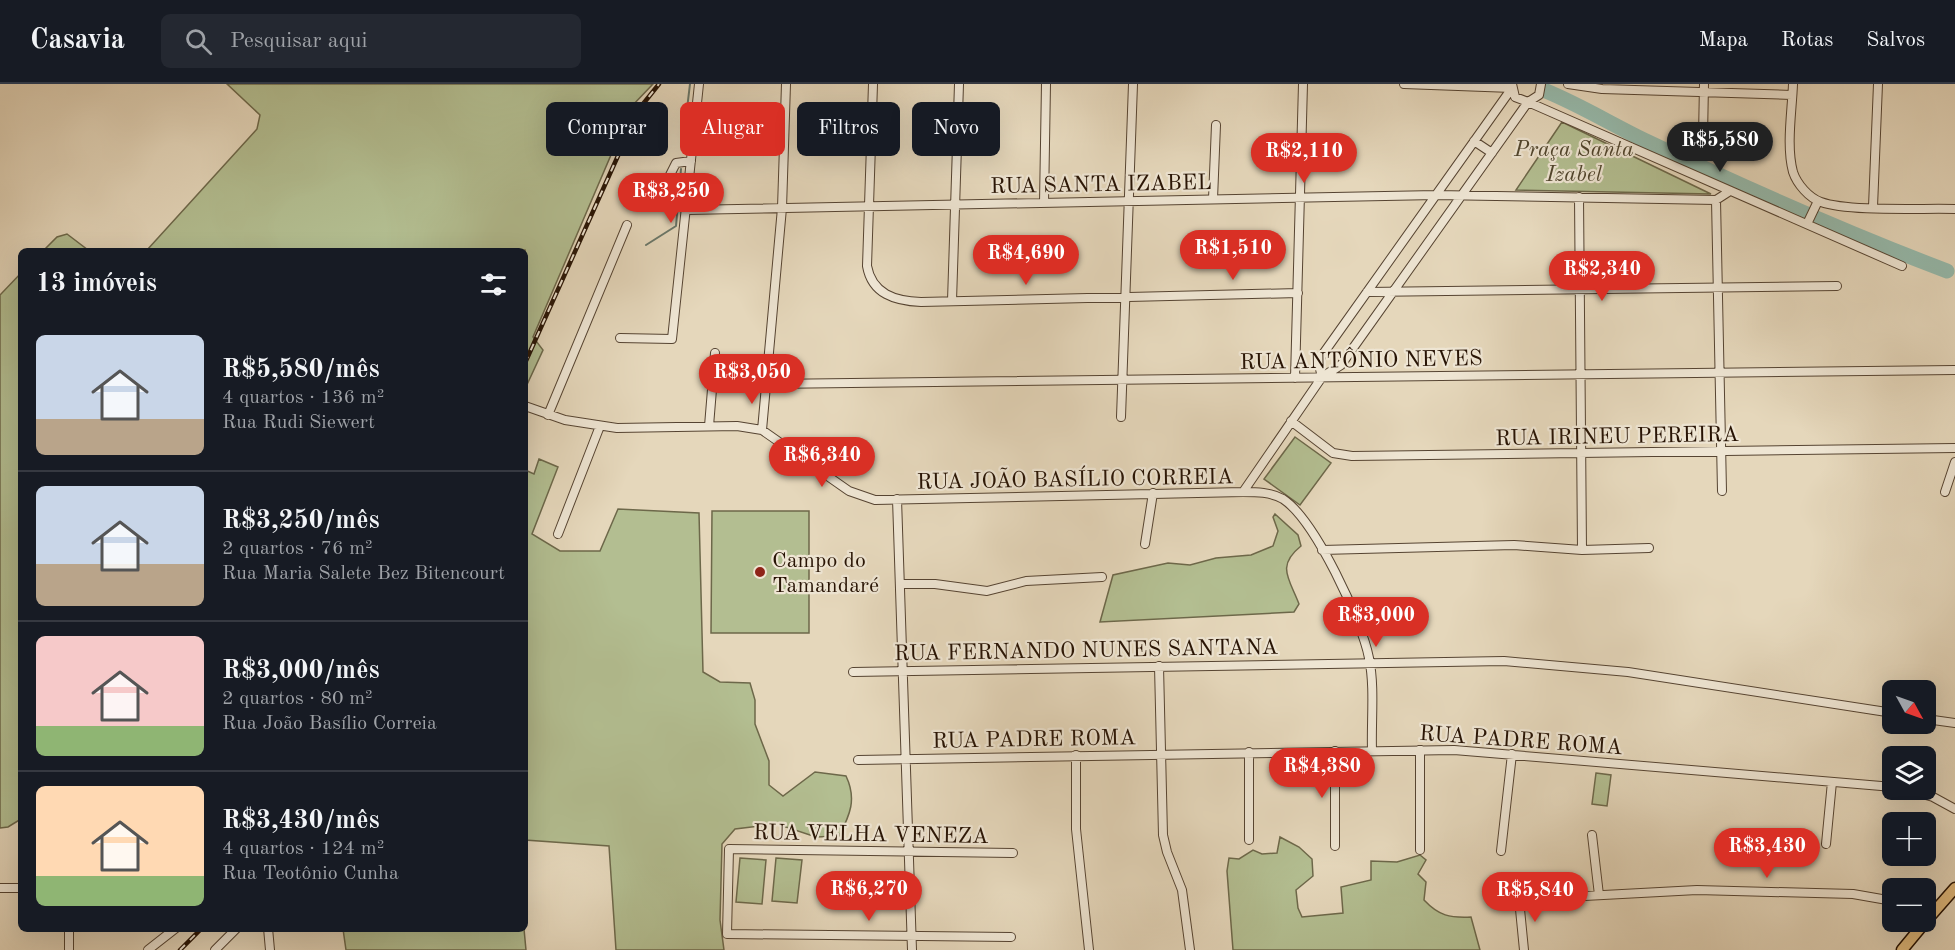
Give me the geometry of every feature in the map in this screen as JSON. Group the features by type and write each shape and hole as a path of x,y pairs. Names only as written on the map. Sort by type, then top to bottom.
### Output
{"main road":[{"path":"1936,908 1955,888"},
{"path":"1902,950 1916,932"}],"street":[{"path":"620,338 672,339 699,84"},
{"path":"528,407 600,426 634,429 709,426 762,430 768,384 782,208 786,84"},
{"path":"873,84 867,266 872,282 878,290 892,298 910,302 1298,294"},
{"path":"952,301 960,84"},
{"path":"1044,202 1046,84"},
{"path":"1121,417 1133,84"},
{"path":"1295,378 1303,84"},
{"path":"1404,84 1512,86"},
{"path":"1243,492 1322,377 1341,365 1528,102 1539,95 1541,84"},
{"path":"1568,84 1602,89 1704,88 1792,95"},
{"path":"1793,84 1791,153 1794,174 1804,190 1818,201 1842,206 1955,209"},
{"path":"1873,207 1878,84"},
{"path":"1512,86 1519,100 1902,266"},
{"path":"1322,377 1318,361 1512,86"},
{"path":"1703,137 1704,88"},
{"path":"1213,199 1216,125"},
{"path":"1474,141 1492,153"},
{"path":"654,207 676,162 691,160"},
{"path":"1722,492 1716,200 1730,191"},
{"name":"RUA SANTA IZABEL","path":"686,210 1436,195 1716,200"},
{"path":"1579,197 1582,550"},
{"path":"1807,225 1818,201"},
{"path":"548,414 627,225"},
{"path":"1367,292 1837,286"},
{"path":"709,426 715,354"},
{"name":"RUA ANTÔNIO NEVES","path":"768,384 1955,370"},
{"name":"RUA IRINEU PEREIRA","path":"1292,422 1325,448 1340,455 1955,448"},
{"path":"558,534 600,426"},
{"name":"RUA JOÃO BASÍLIO CORREIA","path":"762,430 858,496 875,500 1243,492 1268,493 1283,499 1304,521 1322,550 1350,605 1370,661 1372,750"},
{"path":"1944,492 1955,462"},
{"path":"1145,544 1153,493"},
{"path":"897,500 912,950"},
{"path":"1322,550 1514,545 1582,550 1649,548"},
{"path":"901,584 935,584 987,591 1026,581 1102,577"},
{"name":"RUA FERNANDO NUNES SANTANA","path":"853,672 1370,661 1504,661 1597,668 1882,711"},
{"path":"1160,666 1164,844 1182,890 1190,950"},
{"path":"1936,720 1955,723"},
{"path":"1419,850 1420,750"},
{"name":"RUA PADRE ROMA","path":"858,760 1420,750 1512,754 1882,786"},
{"path":"1335,751 1335,846"},
{"path":"1249,752 1249,840"},
{"path":"1502,851 1512,754"},
{"path":"1076,755 1076,829 1089,950"},
{"path":"1826,844 1832,782"},
{"path":"1936,799 1955,809"},
{"path":"1592,835 1599,895"},
{"name":"RUA VELHA VENEZA","path":"910,936 727,934 729,849 1013,853"},
{"path":"0,888 18,888"},
{"path":"1491,901 1713,891 1853,894 1882,899"},
{"path":"1519,899 1524,950"},
{"path":"69,932 69,950"},
{"path":"148,950 171,932"},
{"path":"215,950 233,932"},
{"path":"268,932 270,950"},
{"path":"910,936 1011,937"}],"green space":[{"path":"227,84 653,84 636,102 546,102 546,156 611,156 533,337 543,350 528,382 528,248 149,248 257,129 260,115"},
{"name":"Praça Santa Izabel","path":"1562,122 1711,194 1516,190"},
{"path":"67,234 85,248 46,248 57,237"},
{"path":"18,276 18,821 8,827 0,828 0,295"},
{"path":"1295,437 1331,463 1300,505 1264,479"},
{"path":"539,459 558,467 532,534 560,551 600,551 618,509 699,513 703,672 720,682 750,683 755,700 755,724 769,761 769,785 783,796 815,772 846,776 852,800 839,836 816,837 777,824 735,829 722,844 720,920 724,950 616,950 609,846 528,840 528,471 534,474"},
{"name":"Campo do Tamandaré","path":"712,511 809,511 809,633 711,633"},
{"path":"1275,514 1298,535 1301,546 1293,553 1287,566 1287,573 1299,604 1294,612 1100,622 1113,575 1168,563 1190,565 1216,558 1251,555 1273,546 1278,531 1273,517"},
{"path":"1596,773 1611,775 1607,806 1592,804"},
{"path":"1280,837 1299,847 1312,859 1313,876 1296,890 1298,908 1302,917 1343,913 1341,887 1371,880 1371,861 1397,862 1420,855 1426,860 1418,874 1426,882 1424,900 1445,915 1471,917 1480,950 1233,950 1227,871 1229,858 1239,859 1253,850 1262,854 1277,853"},
{"path":"740,858 766,860 762,904 736,902"},
{"path":"776,858 802,860 797,903 772,901"},
{"path":"343,932 524,932 526,950 346,950"}],"waterway":[{"path":"688,102 690,84"},
{"path":"1546,91 1756,192 1947,271"},
{"path":"646,245 676,226 681,169"}],"railway":[{"path":"528,356 639,109 659,84"},
{"path":"180,950 198,932"}],"place":[{"name":"Campo do Tamandaré","path":"760,572"}]}
